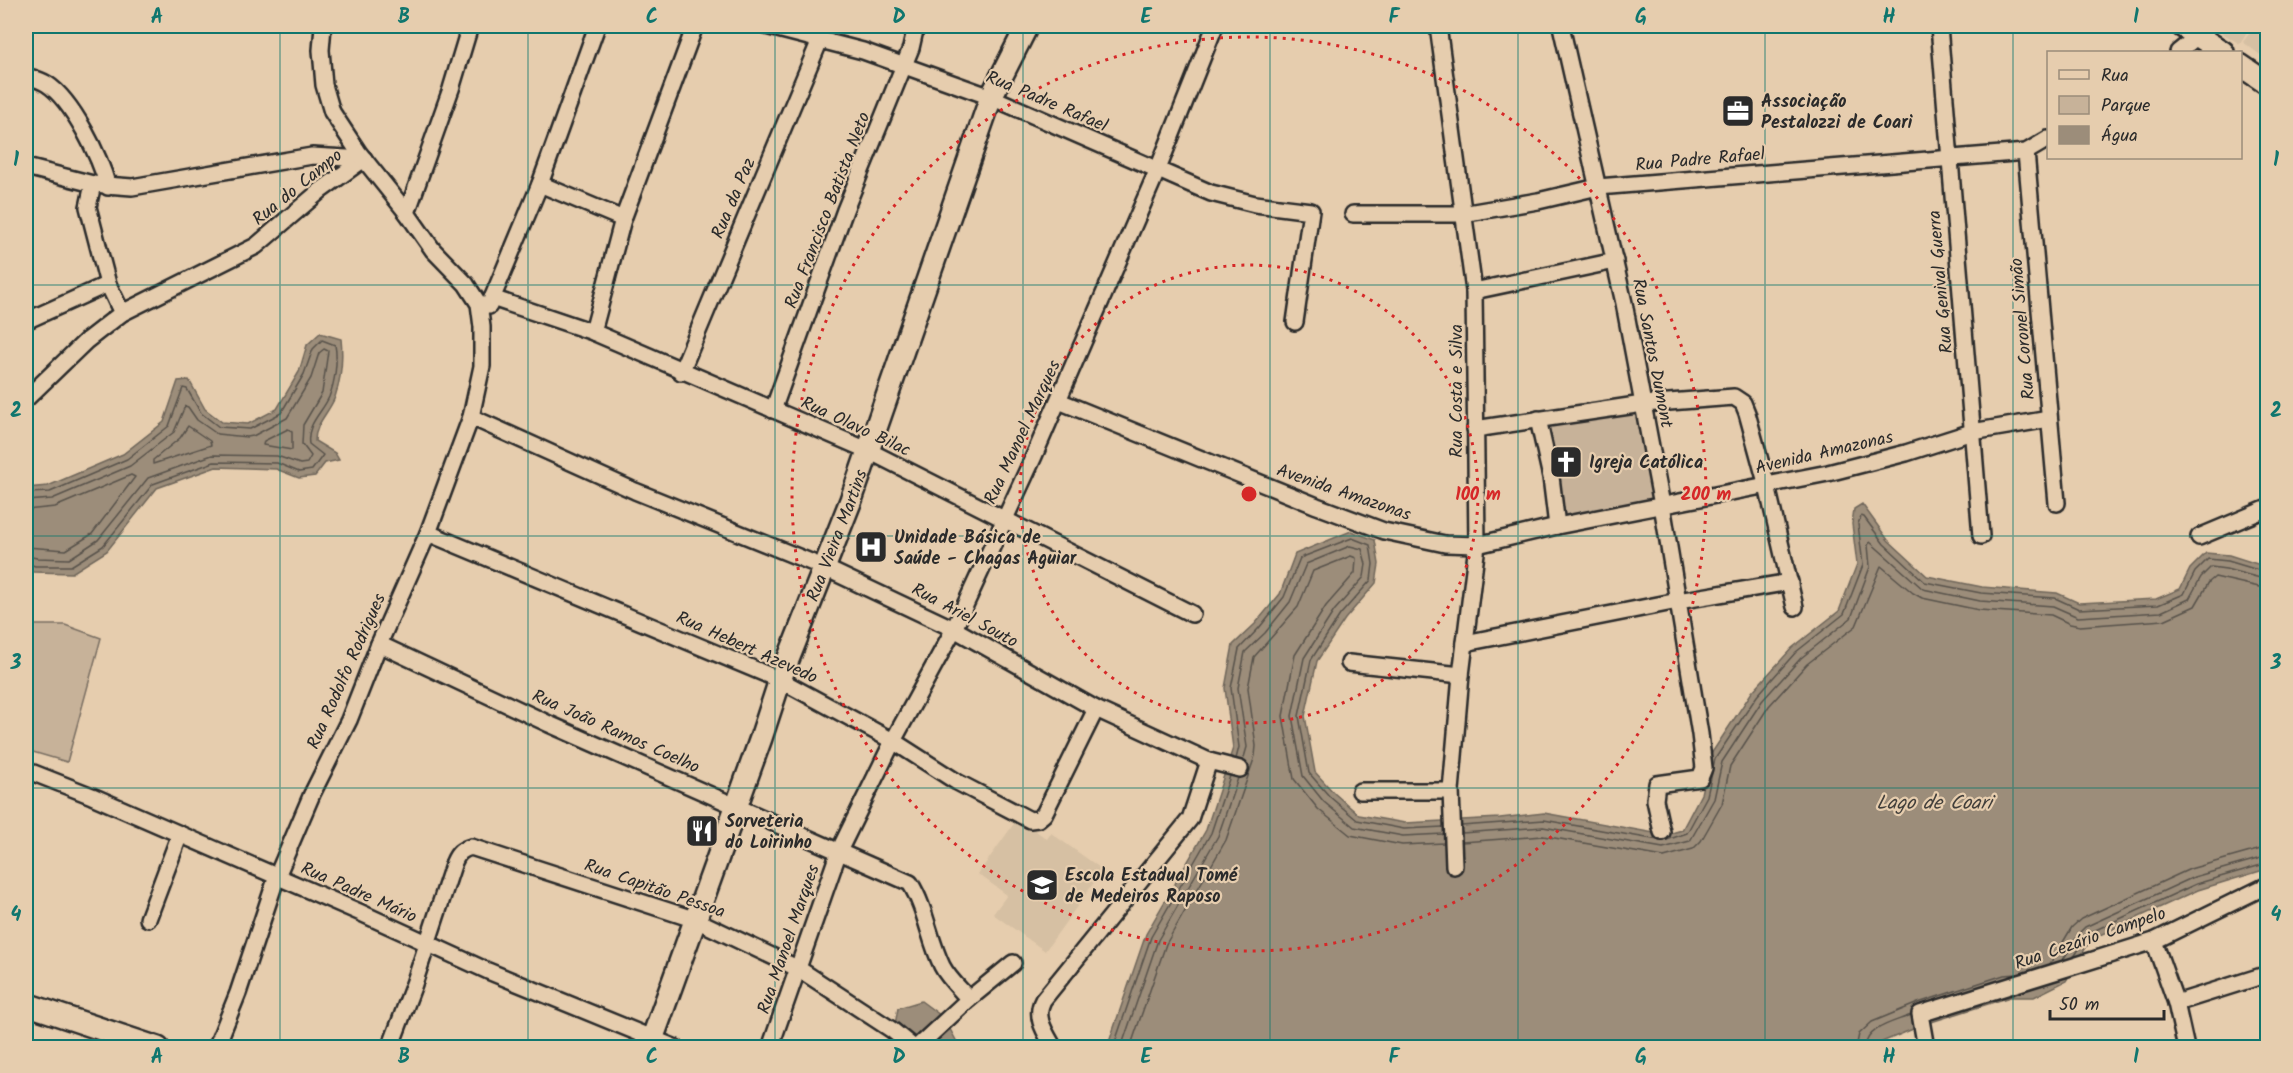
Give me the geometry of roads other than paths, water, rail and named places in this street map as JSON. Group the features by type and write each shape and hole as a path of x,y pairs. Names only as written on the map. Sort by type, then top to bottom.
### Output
{"main road":[{"name":"Rua Vieira Martins","path":"650,1043 696,920 780,680 851,500 991,97 1027,26"},
{"path":"2191,31 2221,51"},
{"path":"2242,66 2267,81"},
{"path":"26,1004 158,1047"},
{"path":"26,1018 116,1047"}],"street":[{"path":"323,26 321,50 332,112 364,159 433,250 486,301 540,184 597,26"},
{"path":"407,213 451,89 470,26"},
{"path":"593,332 623,219 694,26"},
{"name":"Rua Padre Rafael","path":"766,26 863,51 991,97 1211,193 1254,204 1311,211 1295,322"},
{"name":"Rua Francisco Batista Neto","path":"773,410 845,210 911,48 916,26"},
{"name":"Rua Manoel Marques","path":"770,1047 839,851 893,741 954,629 1059,401 1158,170 1215,26"},
{"name":"Rua Costa e Silva","path":"1438,26 1474,291 1477,545 1461,675 1451,791 1454,866"},
{"name":"Rua Santos Dumont","path":"1562,26 1615,261 1643,404 1700,734 1704,768 1700,778 1657,784 1655,800 1662,832"},
{"name":"Rua Genival Guerra","path":"1939,26 1981,536"},
{"path":"2179,51 2191,31"},
{"name":"Rua da Paz","path":"681,372 820,40"},
{"path":"26,76 48,84 84,130 97,154 101,185 88,207 108,284 122,313"},
{"name":"Rua Padre Rafael","path":"1353,214 1462,214 1538,201 1598,187 2026,152 2047,140"},
{"name":"Rua Coronel Simão","path":"2026,152 2057,502"},
{"name":"Rua do Campo","path":"26,167 101,185 132,187 312,156 364,159"},
{"name":"Rua do Campo","path":"26,399 86,341 122,313 256,246 320,191 364,159"},
{"path":"540,184 623,219"},
{"path":"1474,291 1615,261"},
{"path":"26,321 108,284"},
{"name":"Rua Olavo Bilac","path":"486,301 593,332 681,372 867,450 1192,614"},
{"name":"Rua Rodolfo Rodrigues","path":"216,1047 238,993 277,876 312,794 349,720 379,644 428,533 471,417 482,366 482,327 486,301"},
{"path":"1475,429 1643,404 1730,396 1743,403 1767,486 1795,607"},
{"name":"Avenida Amazonas","path":"1059,401 1384,531 1445,544 1477,545 1557,526 1767,486 1906,453 1972,432 2049,419"},
{"name":"Rua Ariel Souto","path":"471,417 635,491 823,567 954,629 1096,709 1209,761 1240,769"},
{"path":"1538,419 1551,477 1557,526"},
{"path":"2199,537 2268,508"},
{"name":"Rua Hebert Azevedo","path":"428,533 780,680 893,741 957,782 1030,820 1038,819 1044,814 1096,709"},
{"path":"1465,643 1678,601 1790,582"},
{"name":"Rua João Ramos Coelho","path":"379,644 549,724 910,883 917,893 943,969 969,999"},
{"path":"1349,663 1461,675"},
{"path":"1054,1047 1040,1020 1042,1000 1190,819 1209,761"},
{"name":"Rua Padre Mário","path":"26,770 277,876 650,1043 676,1047"},
{"path":"1360,791 1451,791"},
{"path":"148,919 180,834"},
{"name":"Rua Capitão Pessoa","path":"427,945 458,854 463,849 480,849 696,920 799,969 915,1047"},
{"name":"Rua Cezário Campelo","path":"1926,1047 1920,1014 2154,941 2268,885"},
{"path":"2154,941 2176,1003 2186,1047"},
{"path":"390,1047 427,945"},
{"path":"915,1047 1013,963"},
{"path":"2176,1003 2268,974"}],"water":[{"path":"320,333 341,339 342,361 335,397 317,429 315,441 335,453 339,460 325,463 315,476 299,478 276,469 216,467 157,488 107,551 72,573 33,572 26,568 26,488 48,486 123,454 164,422 178,381 189,380 205,409 222,422 248,424 277,409 299,372 307,345"},
{"name":"Lago de Coari","path":"1862,504 1888,540 1927,576 1982,587 2057,593 2079,603 2156,599 2180,589 2190,569 2206,553 2229,555 2267,567 2267,869 2198,890 2091,939 2066,981 2034,997 2010,997 1925,1024 1875,1047 1107,1048 1146,934 1206,830 1233,748 1225,688 1233,645 1255,624 1280,594 1295,554 1351,531 1375,540 1379,564 1376,583 1345,619 1317,661 1305,716 1315,772 1359,815 1405,823 1500,818 1544,813 1665,835 1682,830 1701,794 1709,757 1752,692 1792,648 1839,611 1857,564 1852,524 1854,509"},
{"path":"921,1001 944,1018 958,1044 965,1047 901,1047 893,1036 898,1008"}],"place":[{"name":"Associação Pestalozzi de Coari","path":"1738,111"},
{"name":"Igreja Católica","path":"1566,462"},
{"name":"Unidade Básica de Saúde - Chagas Aguiar","path":"871,547"},
{"name":"Sorveteria do Loirinho","path":"702,831"},
{"name":"Escola Estadual Tomé de Medeiros Raposo","path":"1042,885"}]}
